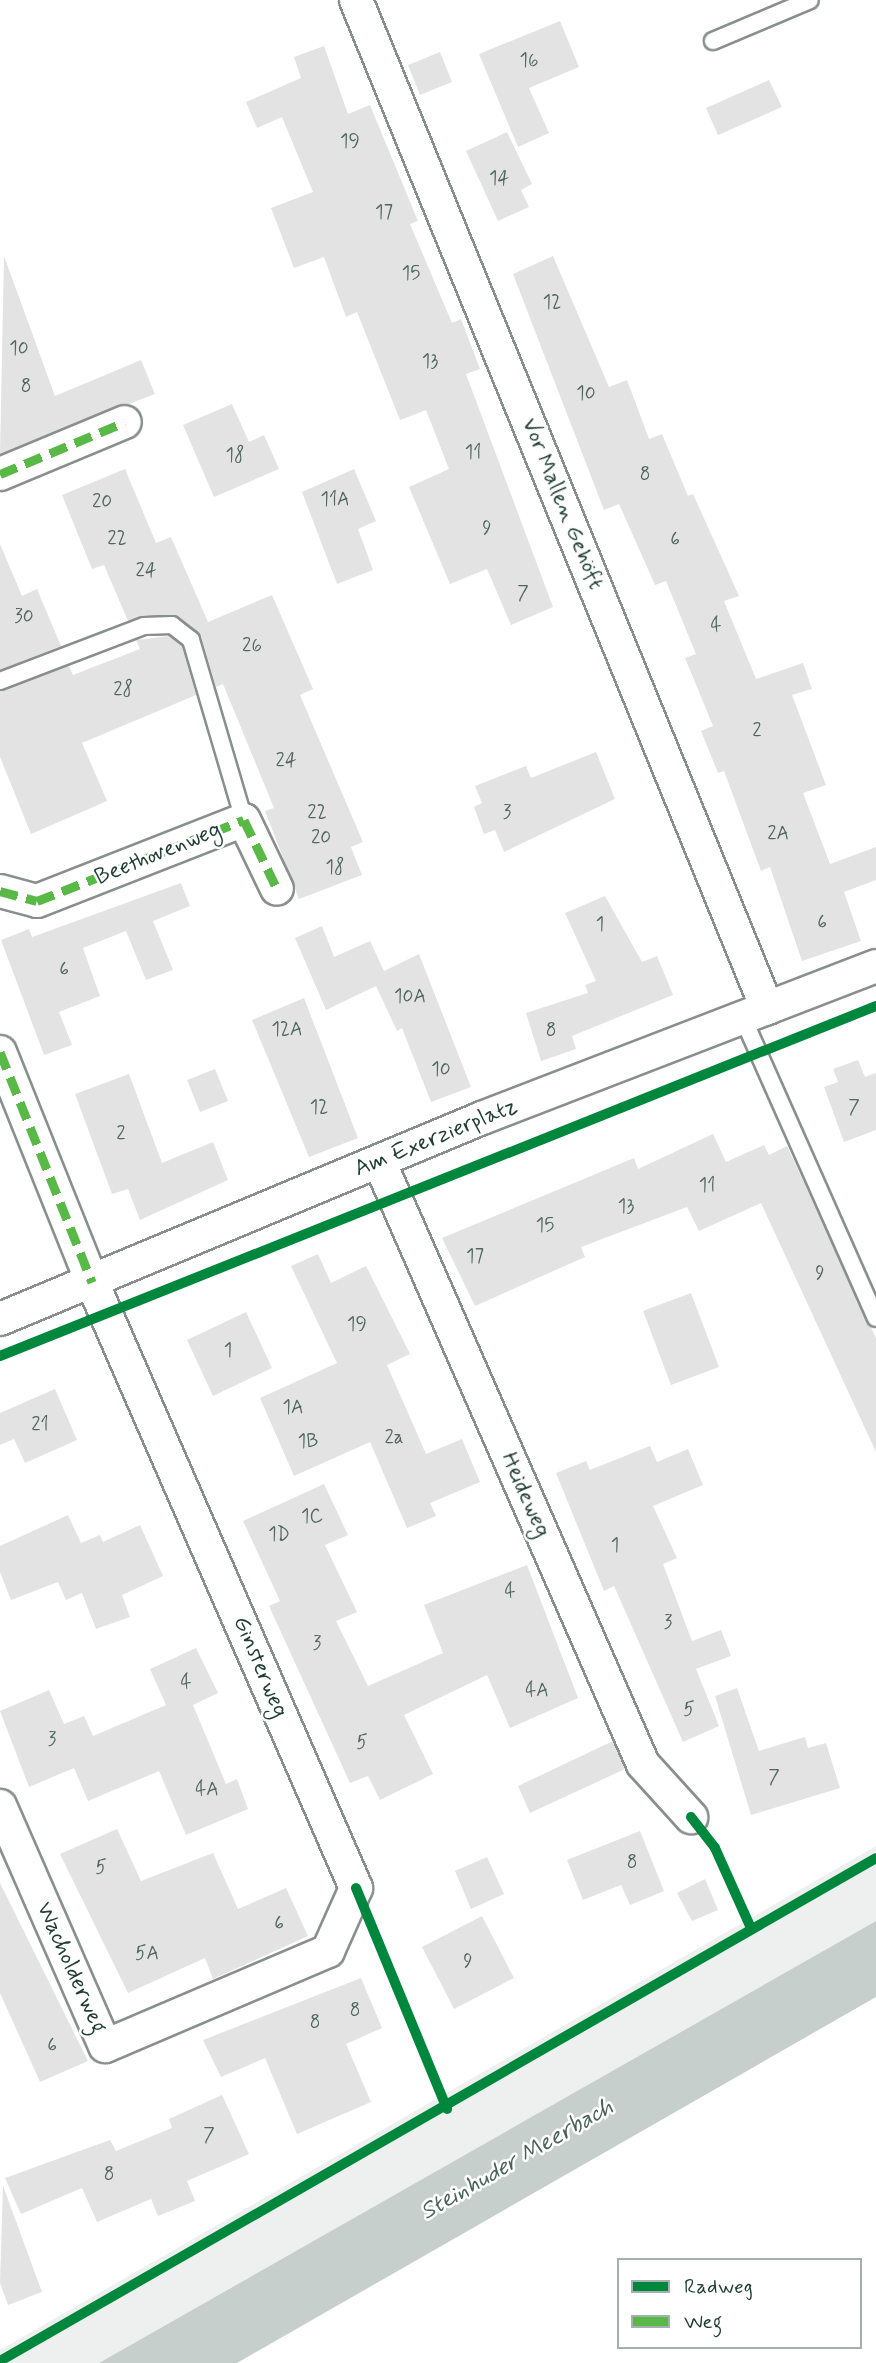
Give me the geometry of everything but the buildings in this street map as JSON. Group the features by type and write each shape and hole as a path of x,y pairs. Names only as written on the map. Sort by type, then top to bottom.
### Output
{"street":[{"name":"Vor Mallen Gehöft","path":"356,0 755,1013"},
{"path":"0,474 125,422"},
{"name":"Beethovenweg","path":"0,891 37,901 244,820 277,889"},
{"name":"Am Exerzierplatz","path":"0,1319 379,1161 876,966"},
{"path":"0,1052 92,1282"},
{"name":"Heideweg","path":"379,1161 643,1764 691,1817"},
{"name":"Ginsterweg","path":"92,1282 356,1888 328,1951 228,1995"},
{"name":"Wacholderweg","path":"0,1806 105,2046 228,1995"}],"lane":[{"path":"713,41 810,0"},
{"path":"0,681 144,626 172,625 191,640 244,820"},
{"path":"755,1013 876,1318"}],"shaded area":[{"path":"876,1846 876,1921 99,2363 0,2363 0,2350"}],"water":[{"name":"Steinhuder Meerbach","path":"876,1921 876,1997 237,2363 99,2363"}],"marked path":[{"path":"0,474 125,422"},
{"path":"0,891 37,901 244,820 277,889"},
{"path":"0,1052 92,1282"}],"cycle path":[{"path":"0,1356 876,1006"},
{"path":"691,1817 715,1848 751,1928"},
{"path":"0,2361 876,1858"},
{"path":"356,1888 447,2109"}]}
